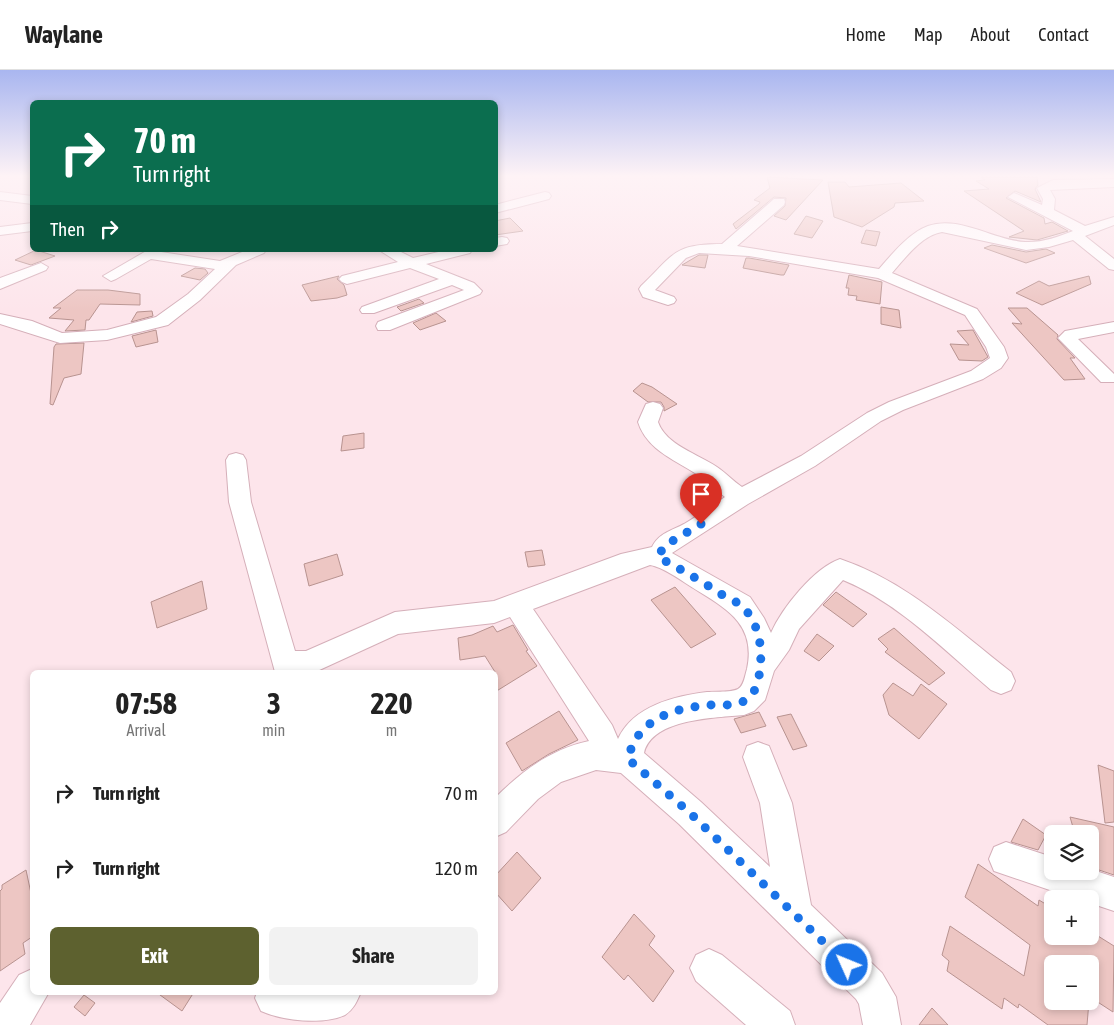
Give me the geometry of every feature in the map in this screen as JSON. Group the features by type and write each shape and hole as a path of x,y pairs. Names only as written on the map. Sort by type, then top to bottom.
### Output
{"street":[{"path":"725,249 757,222"},
{"path":"1062,222 1079,233 1114,266"},
{"path":"882,274 903,251 910,248 918,239 933,228 953,229 1026,246 1050,244 1112,222"},
{"path":"0,232 30,227"},
{"path":"658,557 664,546 678,536 691,531 740,498 791,471 889,410 977,375 999,358 995,347 970,312 882,274 804,260 704,246 686,252 647,289 649,294 668,300"},
{"path":"0,319 26,325 60,338 107,335 162,321 194,297 228,265 255,252"},
{"path":"384,326 474,291 469,286 454,279 413,264 390,252"},
{"path":"347,279 458,252"},
{"path":"110,276 151,254 214,266 228,265"},
{"path":"0,284 41,267"},
{"path":"368,310 454,279"},
{"path":"1108,378 1066,338 1071,335 1114,328"},
{"path":"653,408 648,422 654,434 672,449 709,472 740,498"},
{"path":"236,460 240,502 285,664 308,662 395,623 494,612 630,561 650,556 658,557 689,573 741,605 755,626 762,644 761,666 754,691 744,702 675,711 655,720 641,729 631,745 618,757 582,758 550,771 527,788 498,819"},
{"path":"761,666 780,642 789,622 829,576 840,569 859,575 894,598 1001,682"},
{"path":"515,604 618,757 684,807 869,986 877,997 882,1025"},
{"path":"758,757 776,803 795,914"},
{"path":"1006,859 1114,894"},
{"path":"709,968 776,1025"},
{"path":"8,1025 30,991"},
{"path":"274,998 306,1002 332,1001 339,995"}],"building":[{"path":"498,222 514,222 523,231 498,235"},
{"path":"736,222 745,222 736,229 733,224"},
{"path":"802,222 823,222 812,238 794,234"},
{"path":"847,222 871,222 862,227"},
{"path":"1010,222 1045,222 1045,224 1052,222 1068,231 1037,240 1009,237 1024,231"},
{"path":"866,230 880,232 876,246 861,243"},
{"path":"992,245 1026,252 1046,249 1055,253 1026,263 984,248"},
{"path":"32,252 42,252 55,256 31,265 15,260"},
{"path":"699,255 708,255 705,268 682,265"},
{"path":"746,258 789,265 784,275 781,275 743,268"},
{"path":"195,268 205,269 208,273 200,280 181,276"},
{"path":"849,275 882,282 880,304 856,300 857,296 848,295 849,288 846,288"},
{"path":"339,276 337,279 344,285 347,295 337,298 311,301 302,285"},
{"path":"1089,276 1091,284 1042,305 1016,293 1039,281 1049,286"},
{"path":"77,290 108,290 140,294 140,305 100,304 89,320 86,320 85,330 65,331 74,320 49,318 61,308 53,308"},
{"path":"419,299 424,303 401,311 397,307"},
{"path":"881,307 899,310 901,328 881,324"},
{"path":"1008,308 1027,308 1058,335 1057,339 1075,358 1070,358 1085,379 1064,380 1012,323 1022,324"},
{"path":"152,311 153,316 131,322 137,312"},
{"path":"436,313 446,321 420,330 413,323"},
{"path":"156,330 158,342 136,347 132,336"},
{"path":"973,330 988,357 982,361 959,360 950,344 969,345 957,331"},
{"path":"84,343 81,374 64,378 53,405 50,404 54,347 56,344"},
{"path":"642,383 652,387 677,404 664,411 661,402 648,402 633,391"},
{"path":"364,433 364,448 341,451 343,436"},
{"path":"542,550 545,565 528,567 525,552"},
{"path":"337,554 343,575 309,586 304,564"},
{"path":"202,581 207,609 157,628 151,602"},
{"path":"675,587 716,634 691,648 651,600"},
{"path":"836,592 867,614 853,627 823,605"},
{"path":"513,625 528,650 526,651 537,666 498,690 498,670 494,670 485,656 460,660 458,638 472,635 493,626 497,632"},
{"path":"894,628 945,673 929,685 885,652 888,649 878,639"},
{"path":"817,634 834,646 819,661 804,651"},
{"path":"893,683 913,696 921,684 947,704 919,739 889,715 883,695"},
{"path":"559,711 578,740 549,754 522,771 506,743"},
{"path":"759,712 766,726 741,733 734,719"},
{"path":"791,714 807,746 793,750 777,717"},
{"path":"1098,765 1114,771 1114,822 1105,823"},
{"path":"1070,817 1114,827 1114,875 1099,870 1099,825 1072,825"},
{"path":"1023,819 1044,834 1044,839 1038,850 1011,842"},
{"path":"517,852 541,878 512,911 498,895 498,873"},
{"path":"978,864 1038,906 1039,900 1044,903 1044,945 1099,945 1099,937 1114,946 1113,1012 1099,1003 1099,955 1044,955 1044,1010 1088,1010 1087,1025 1048,1025 1019,1004 1018,1008 1004,998 1002,1009 947,971 949,961 942,955 950,926 1024,976 1030,945 965,897"},
{"path":"26,870 30,889 30,938 23,943 25,954 0,971 0,891 2,885"},
{"path":"634,914 655,936 649,945 674,971 653,1002 628,975 624,980 602,957"},
{"path":"84,995 95,1003 85,1016 74,1007"},
{"path":"160,995 192,995 182,1011"},
{"path":"932,1008 948,1025 919,1025"}],"route":[{"path":"701,524 664,546 658,557 689,573 741,605 755,626 762,644 758,683 749,698 744,702 675,711 655,720 641,729 631,745 628,759 650,775 847,965"}]}
